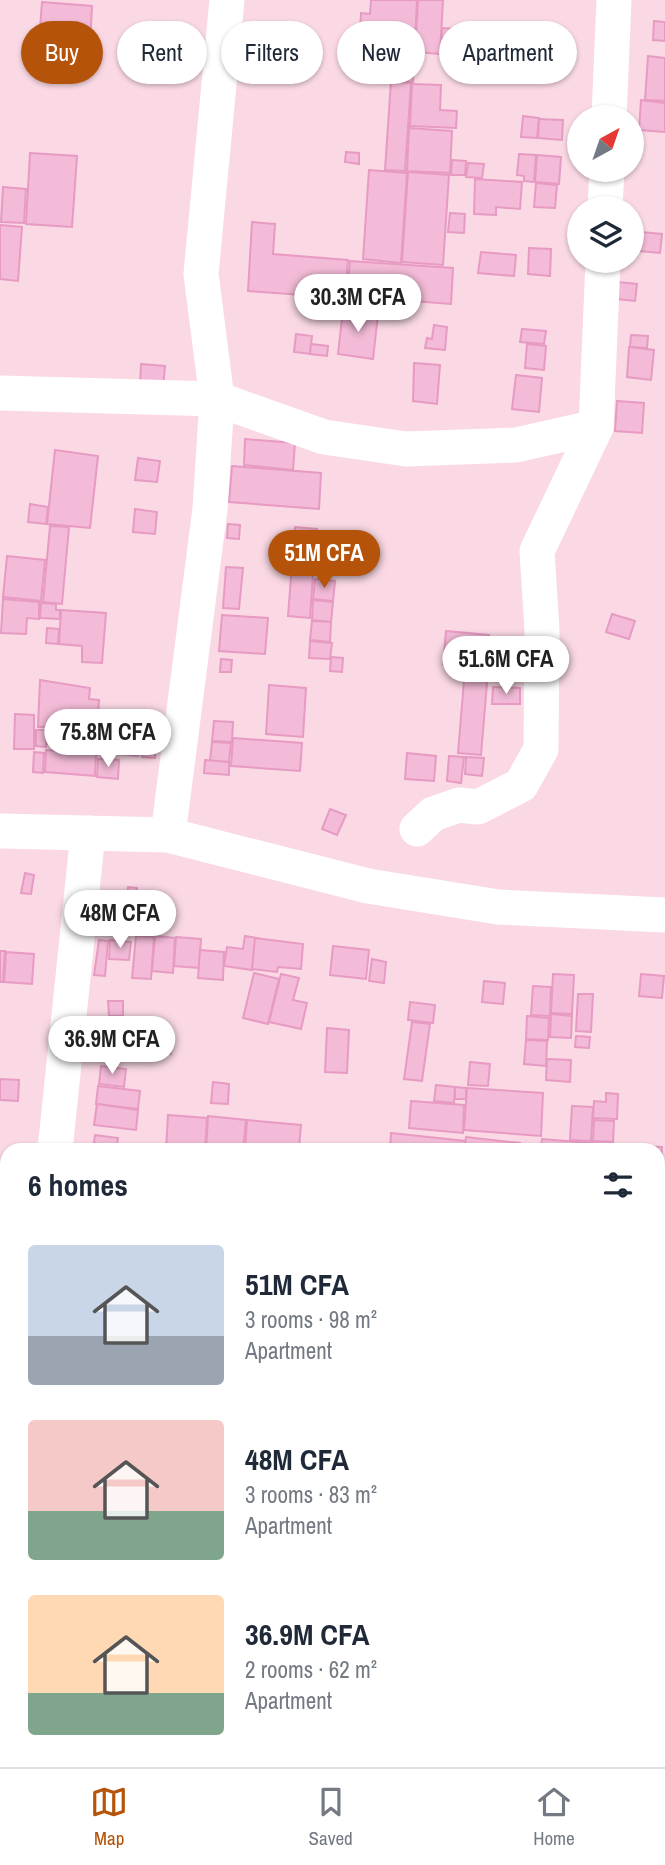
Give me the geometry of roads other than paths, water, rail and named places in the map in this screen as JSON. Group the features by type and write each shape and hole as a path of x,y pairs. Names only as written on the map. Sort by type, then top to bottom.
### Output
{"street":[{"path":"168,835 210,509 217,399 201,274 227,0"},
{"path":"610,105 614,0"},
{"path":"417,830 433,814 459,804 478,807 520,785 541,749 542,631 537,551 596,427 602,273"},
{"path":"0,393 217,399 324,437 406,449 516,446 596,427"},
{"path":"0,831 168,835 368,886 498,907 665,915"},
{"path":"56,1143 88,834"}]}
